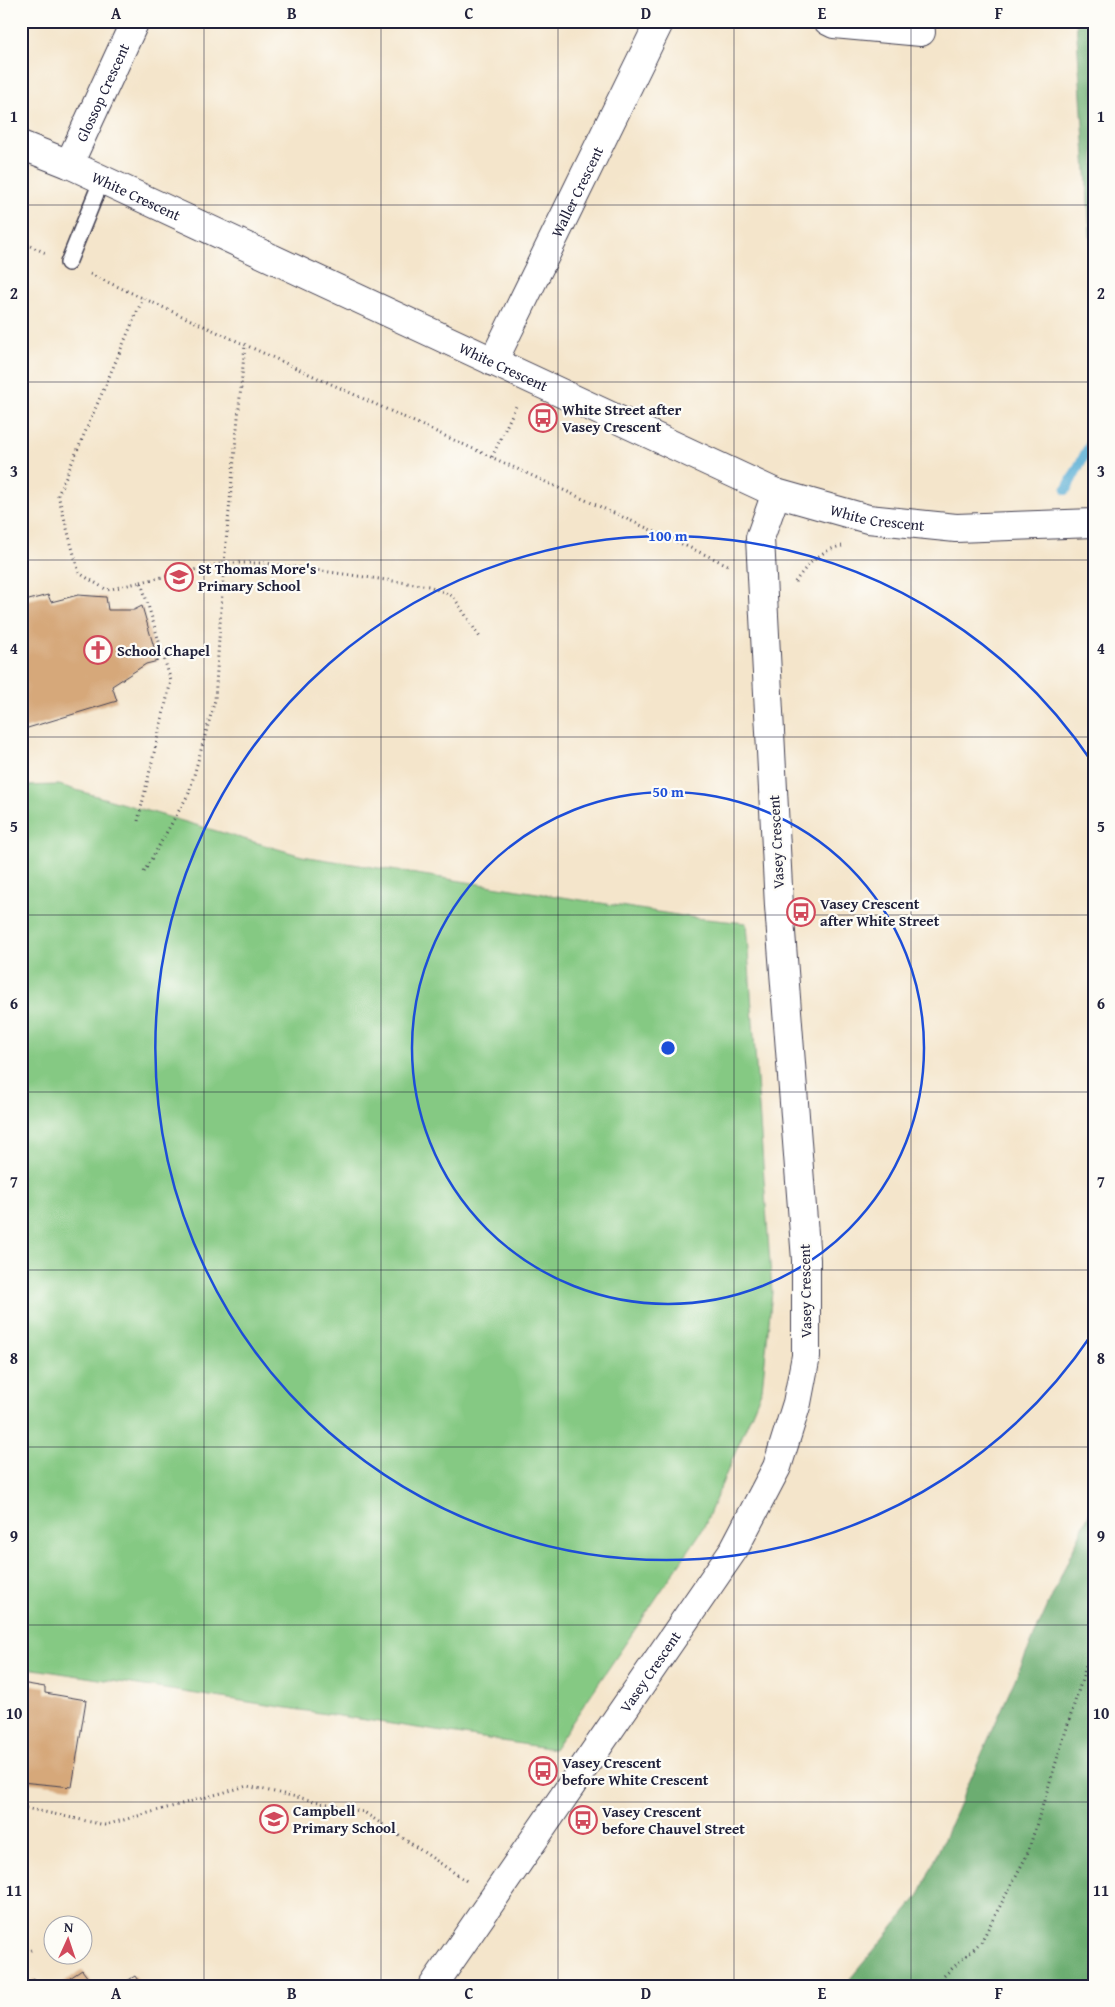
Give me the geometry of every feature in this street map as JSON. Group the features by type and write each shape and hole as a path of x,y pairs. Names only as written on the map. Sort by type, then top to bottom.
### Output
{"street":[{"name":"Glossop Crescent","path":"69,164 135,21"},
{"name":"Waller Crescent","path":"493,362 660,21"},
{"path":"828,21 921,32"},
{"name":"White Crescent","path":"21,145 102,179 776,493 868,518 956,528 1094,523"},
{"name":"Vasey Crescent","path":"434,1986 734,1549 777,1467 797,1403 806,1356 806,1260 778,897 760,538 776,493"}],"lane":[{"path":"68,263 102,179"}],"path":[{"path":"21,242 736,568"},
{"path":"143,298 58,495 79,573 108,590 224,563 265,562 429,586 453,596 481,639"},
{"path":"144,872 189,793 216,700 224,563 245,345"},
{"path":"492,457 528,378"},
{"path":"792,588 811,560 834,547 846,545"},
{"path":"138,821 171,681 142,582"},
{"path":"933,1986 981,1942 1027,1855 1094,1641"},
{"path":"21,1807 105,1825 247,1786 364,1812 469,1883"},
{"path":"21,1954 31,1950"}],"green space":[{"path":"1076,21 1094,21 1094,293"},
{"path":"59,785 302,856 696,918 746,923 772,1292 762,1389 703,1529 554,1749 21,1667 21,786"},
{"path":"1094,1502 1094,1986 844,1986 918,1897"}],"building":[{"path":"48,595 51,602 78,595 106,597 108,610 134,610 142,606 158,661 146,664 112,686 117,701 21,730 21,610 24,610 21,602"},
{"path":"21,1683 45,1687 45,1693 86,1700 72,1787 21,1782"},
{"path":"82,1970 94,1986 58,1986"},
{"path":"135,1976 142,1986 119,1986"},
{"path":"34,1979 39,1986 25,1986"}],"waterway":[{"path":"1066,490 1094,437"}],"place":[{"name":"White Street after Vasey Crescent","path":"543,418"},
{"name":"St Thomas More's Primary School","path":"179,577"},
{"name":"School Chapel","path":"98,650"},
{"name":"Vasey Crescent after White Street","path":"801,912"},
{"name":"Vasey Crescent before White Crescent","path":"543,1771"},
{"name":"Campbell Primary School","path":"274,1819"},
{"name":"Vasey Crescent before Chauvel Street","path":"583,1820"}]}
